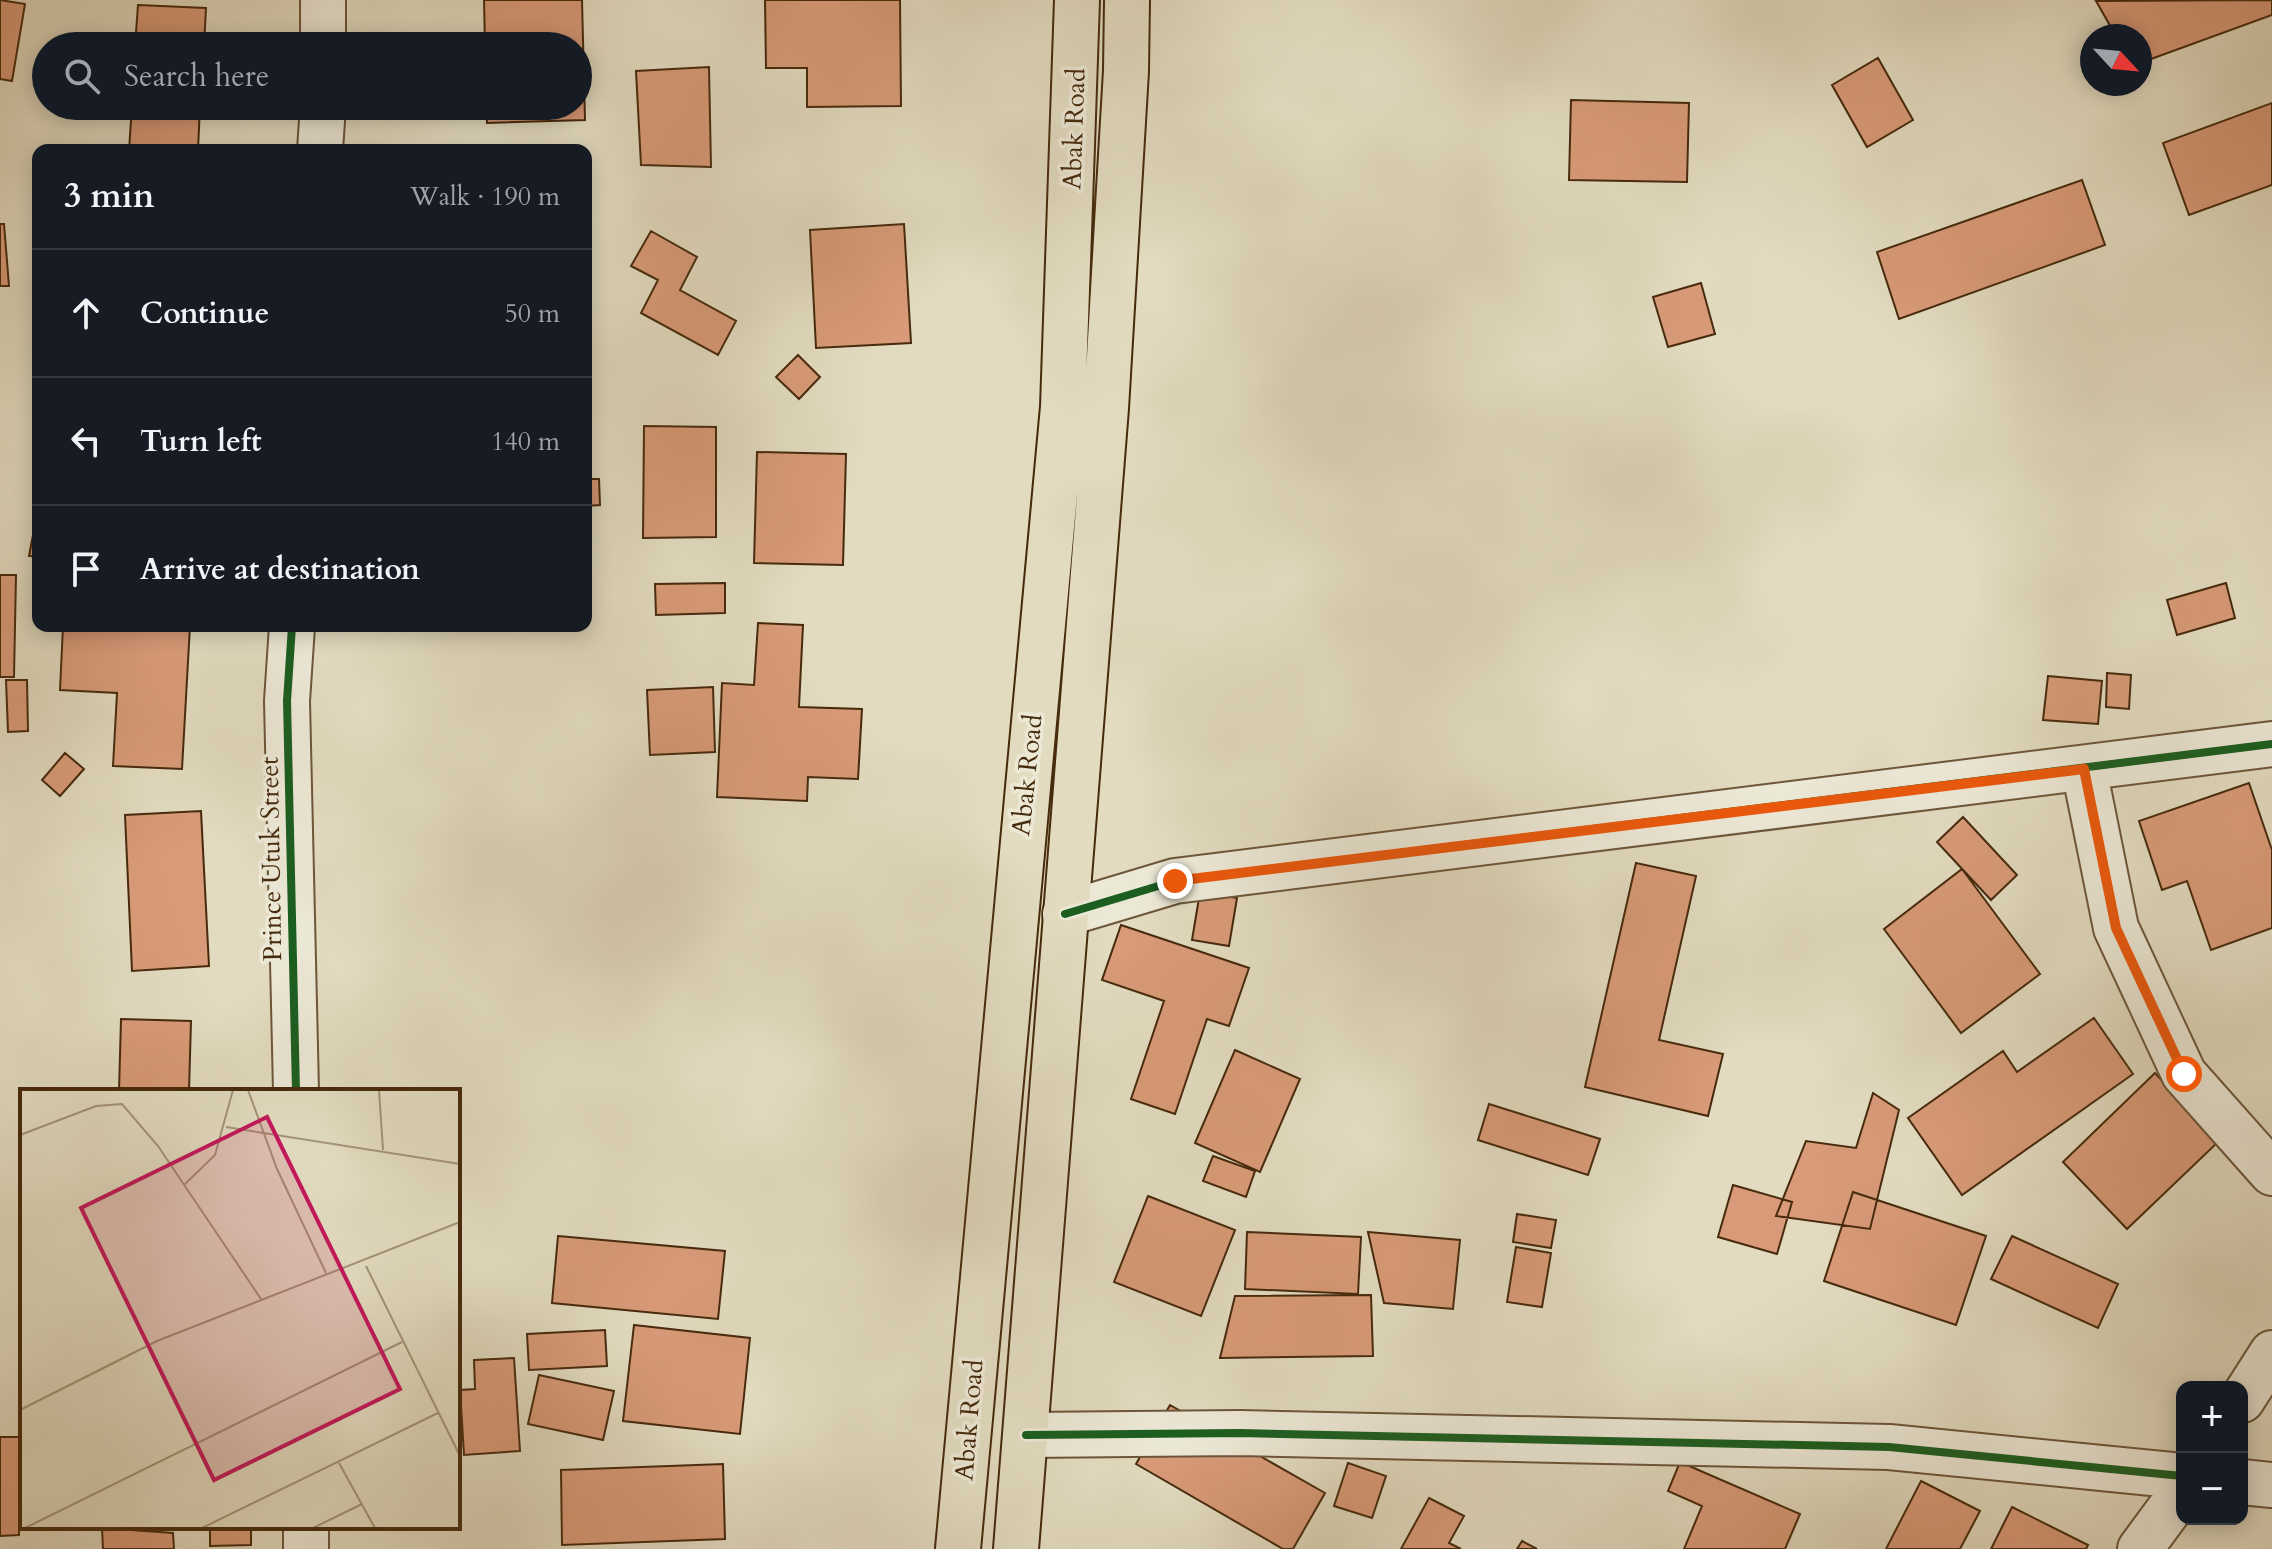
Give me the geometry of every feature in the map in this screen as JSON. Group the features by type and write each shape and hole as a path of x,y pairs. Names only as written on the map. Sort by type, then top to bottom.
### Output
{"highway":[{"name":"Abak Road","path":"958,1549 1063,407 1077,0"},
{"name":"Abak Road","path":"1016,1549 1106,408 1126,71 1127,0"}],"street":[{"path":"323,0 323,32"},
{"path":"320,144 322,120"},
{"name":"Prince Utuk Street","path":"292,632 287,701 296,1089"},
{"path":"1065,914 1175,881 2272,744"},
{"path":"2084,769 2116,928 2184,1074 2272,1173"},
{"path":"2248,1391 2272,1353"},
{"path":"1026,1435 1256,1434 1889,1447 2176,1475"},
{"path":"2248,1483 2272,1485"},
{"path":"2140,1549 2176,1500"}],"building":[{"path":"0,0 25,4 12,81 0,79"},
{"path":"484,0 582,0 583,32 485,32"},
{"path":"765,0 900,0 901,106 807,107 807,68 766,68"},
{"path":"2272,0 2272,15 2152,59 2152,24 2109,24 2096,1"},
{"path":"138,5 206,8 205,32 136,32"},
{"path":"1878,58 1913,120 1867,147 1832,85"},
{"path":"709,67 711,167 641,165 636,71"},
{"path":"1571,100 1689,103 1687,182 1569,180"},
{"path":"2272,103 2272,185 2189,215 2163,143"},
{"path":"131,120 199,120 198,144 129,144"},
{"path":"487,120 585,120 487,123"},
{"path":"2082,180 2105,245 1899,319 1877,252"},
{"path":"0,224 4,224 9,286 0,286"},
{"path":"904,224 911,343 816,348 810,230"},
{"path":"651,231 697,257 680,290 736,321 718,355 641,313 658,280 631,266"},
{"path":"1701,283 1715,334 1668,347 1653,297"},
{"path":"798,355 820,377 799,399 776,377"},
{"path":"644,426 716,427 716,537 643,538"},
{"path":"757,452 846,454 843,565 754,563"},
{"path":"592,479 599,479 600,505 592,506"},
{"path":"0,575 16,575 14,677 0,677"},
{"path":"725,583 725,613 656,615 655,584"},
{"path":"2226,583 2235,618 2177,635 2167,600"},
{"path":"758,623 803,625 799,707 862,709 858,779 808,777 807,801 717,797 722,683 754,685"},
{"path":"63,632 190,632 182,769 113,766 117,693 60,690"},
{"path":"2107,673 2131,675 2129,709 2106,707"},
{"path":"2048,676 2102,681 2098,724 2043,720"},
{"path":"6,680 27,680 28,731 8,732"},
{"path":"713,687 715,752 650,755 647,690"},
{"path":"65,753 84,769 60,796 42,780"},
{"path":"2249,783 2272,850 2272,928 2211,950 2187,881 2162,890 2139,821"},
{"path":"201,811 209,966 132,971 125,815"},
{"path":"1963,817 2017,875 1991,900 1937,842"},
{"path":"1636,863 1696,876 1659,1040 1723,1054 1708,1116 1585,1087"},
{"path":"1962,869 2040,974 1961,1033 1884,929"},
{"path":"1200,892 1237,898 1229,946 1192,940"},
{"path":"1121,925 1249,968 1229,1026 1207,1019 1175,1114 1131,1099 1164,1001 1102,980"},
{"path":"2094,1018 2133,1074 1962,1195 1908,1118 2003,1051 2017,1072"},
{"path":"121,1019 191,1021 189,1089 119,1089"},
{"path":"1235,1050 1300,1079 1260,1172 1195,1143"},
{"path":"2155,1073 2219,1141 2127,1229 2063,1162"},
{"path":"1873,1093 1899,1110 1870,1229 1776,1216 1806,1141 1856,1148"},
{"path":"1489,1104 1600,1139 1588,1175 1478,1140"},
{"path":"1213,1156 1255,1171 1246,1197 1203,1181"},
{"path":"1733,1185 1792,1202 1777,1254 1718,1237"},
{"path":"1853,1192 1986,1236 1956,1325 1824,1281"},
{"path":"1148,1196 1235,1230 1201,1316 1114,1282"},
{"path":"1517,1214 1556,1220 1551,1248 1513,1242"},
{"path":"1247,1232 1361,1237 1358,1294 1245,1289"},
{"path":"1368,1232 1460,1240 1453,1309 1384,1303"},
{"path":"558,1236 725,1251 718,1319 552,1303"},
{"path":"2012,1236 2118,1284 2098,1328 1991,1279"},
{"path":"1516,1247 1551,1253 1542,1307 1507,1302"},
{"path":"1371,1295 1373,1356 1220,1358 1235,1296"},
{"path":"634,1325 750,1338 740,1434 623,1421"},
{"path":"605,1330 607,1366 529,1370 527,1334"},
{"path":"514,1358 520,1451 464,1455 460,1390 475,1389 474,1360"},
{"path":"539,1375 614,1391 603,1440 528,1424"},
{"path":"1170,1405 1325,1493 1293,1549 1283,1549 1136,1464"},
{"path":"0,1437 20,1437 19,1535 0,1536"},
{"path":"1680,1462 1800,1514 1785,1549 1684,1549 1702,1506 1668,1491"},
{"path":"1348,1463 1386,1476 1372,1518 1334,1506"},
{"path":"723,1464 725,1539 562,1545 561,1470"},
{"path":"1921,1481 1980,1511 1960,1549 1886,1549"},
{"path":"1429,1498 1464,1516 1449,1543 1461,1549 1401,1549"},
{"path":"2012,1507 2088,1545 2086,1549 1991,1549"},
{"path":"102,1529 173,1533 174,1549 103,1549"},
{"path":"210,1529 251,1529 251,1545 210,1546"},
{"path":"1522,1541 1537,1549 1517,1549"}],"cycle path":[{"path":"292,632 287,701 296,1089"},
{"path":"1065,914 1175,881 2272,744"},
{"path":"1026,1435 1240,1433 1889,1447 2176,1475"}],"route":[{"path":"1175,881 2084,769 2116,928 2184,1074"}]}
